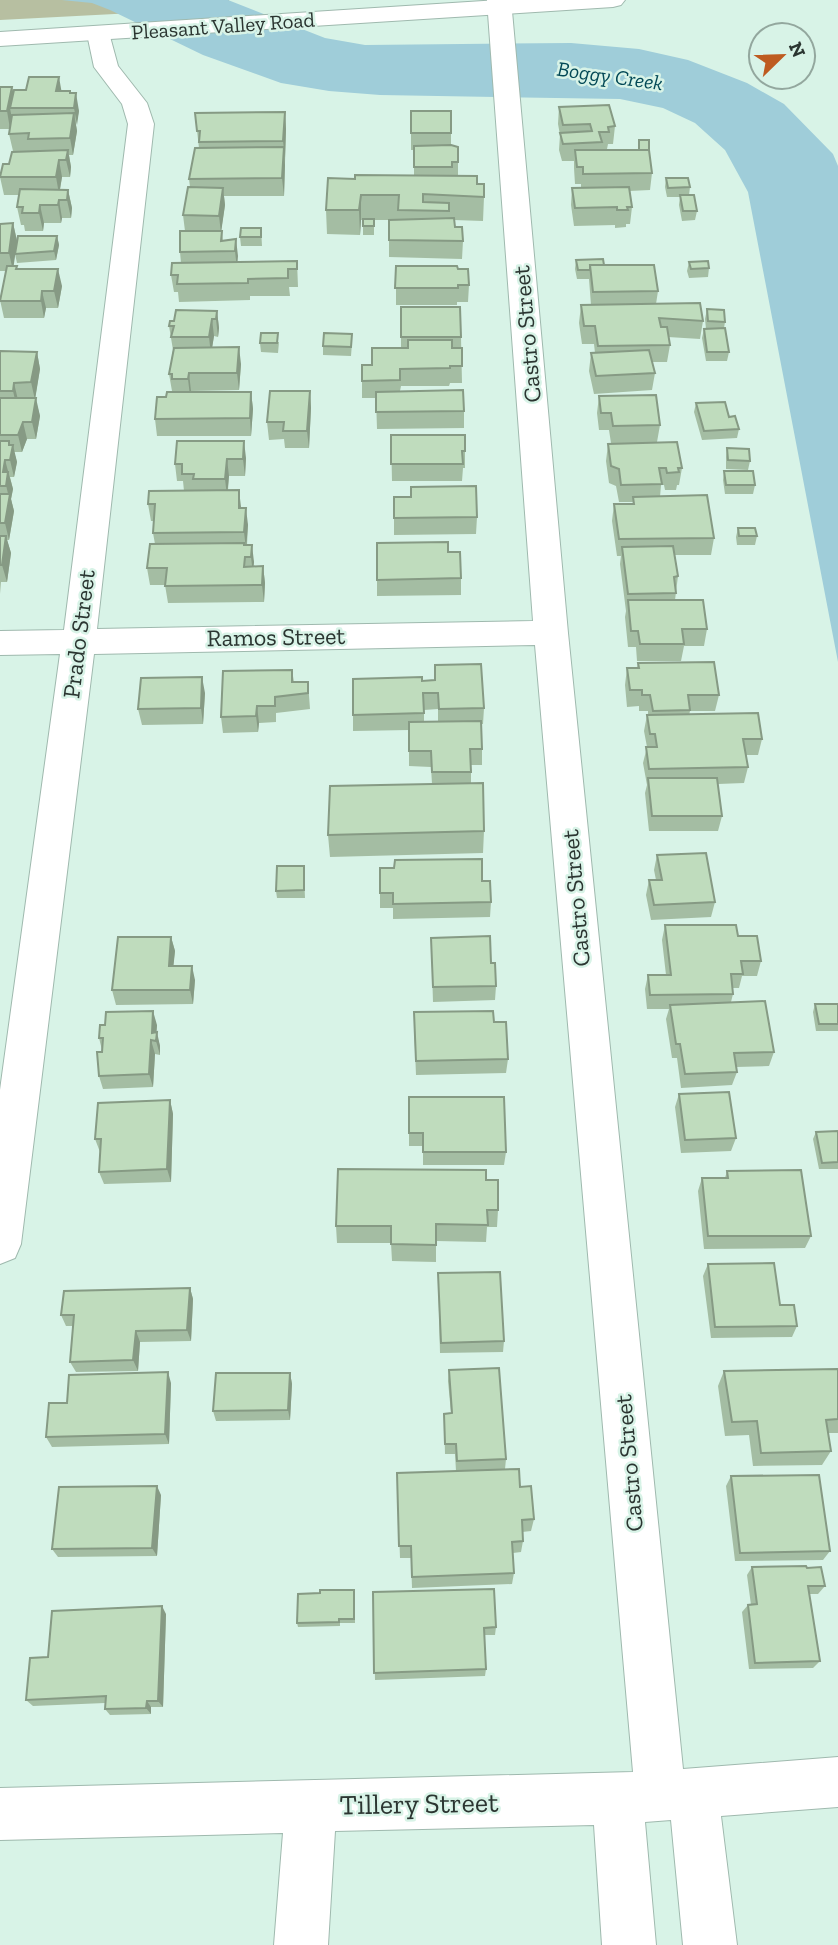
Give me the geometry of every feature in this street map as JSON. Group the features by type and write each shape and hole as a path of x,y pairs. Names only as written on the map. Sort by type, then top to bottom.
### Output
{"street":[{"name":"Pleasant Valley Road","path":"0,39 312,20 501,13 613,0"},
{"name":"Castro Street","path":"501,13 551,633 657,1796"},
{"name":"Prado Street","path":"0,1244 79,640 141,124 134,103 106,67 113,33"},
{"name":"Ramos Street","path":"0,643 551,633"},
{"name":"Tillery Street","path":"0,1814 657,1796 838,1782"},
{"path":"629,1945 657,1796"},
{"path":"657,1796 710,1945"},
{"path":"301,1945 311,1806"}],"green space":[{"path":"0,0 229,0 229,8 0,20"}],"water":[{"name":"Boggy Creek","path":"62,0 228,0 325,38 365,45 571,43 639,49 688,60 747,83 747,91 761,91 784,104 833,154 838,166 838,662 748,192 725,150 695,123 663,108 620,99 380,95 329,91 281,83 203,55 92,3"}],"building":[{"path":"29,77 59,77 56,91 76,93 74,108 10,108 14,90 26,90"},
{"path":"0,87 12,87 7,111 0,111"},
{"path":"609,105 615,126 608,127 609,132 599,132 602,142 563,144 560,133 592,131 590,124 563,125 559,107"},
{"path":"411,111 451,111 451,133 411,133"},
{"path":"285,112 283,141 199,142 200,131 197,131 195,113"},
{"path":"74,113 70,138 28,139 29,133 9,134 12,115"},
{"path":"639,140 649,140 649,150 639,150"},
{"path":"414,146 458,147 458,162 452,162 452,167 414,167"},
{"path":"284,147 282,178 189,179 195,148"},
{"path":"68,150 66,160 59,160 56,177 0,177 3,164 9,164 12,152"},
{"path":"575,150 649,150 652,173 583,174 583,167 577,167"},
{"path":"355,175 477,176 477,184 484,184 484,197 423,194 423,202 449,203 449,211 398,210 399,195 361,195 359,210 326,210 328,178 355,179"},
{"path":"666,178 688,178 690,187 668,188"},
{"path":"188,187 223,188 219,216 183,215"},
{"path":"629,187 632,207 627,207 628,210 617,210 617,207 575,208 572,188"},
{"path":"20,189 68,190 67,200 59,200 58,205 40,205 39,213 22,213 23,207 17,207"},
{"path":"680,195 694,195 697,211 683,211"},
{"path":"454,218 455,227 462,227 463,241 389,240 389,220"},
{"path":"363,219 374,219 374,226 363,226"},
{"path":"13,223 9,253 0,253 0,224"},
{"path":"241,228 261,228 261,237 240,237"},
{"path":"180,231 222,231 221,241 236,239 235,251 180,252"},
{"path":"18,236 57,236 54,251 15,254"},
{"path":"603,259 604,265 590,265 590,270 578,270 576,260"},
{"path":"297,261 297,269 288,269 288,278 248,279 248,283 177,284 178,275 171,275 172,263"},
{"path":"708,261 709,268 691,269 689,262"},
{"path":"590,265 654,265 658,291 593,292"},
{"path":"7,266 17,266 16,269 58,269 54,291 42,291 41,301 0,301"},
{"path":"396,266 457,266 458,269 468,269 469,285 458,285 458,288 395,288"},
{"path":"700,303 703,321 659,318 661,327 667,327 670,345 598,346 595,326 584,326 581,305"},
{"path":"401,307 460,307 461,337 401,337"},
{"path":"707,309 724,310 725,322 708,321"},
{"path":"176,310 217,311 216,319 212,319 209,337 171,337 174,326 169,326 170,321 174,321"},
{"path":"725,328 729,352 707,352 704,329"},
{"path":"261,333 278,333 277,343 260,343"},
{"path":"324,333 352,334 351,347 323,346"},
{"path":"408,340 452,340 452,348 462,348 462,366 400,369 400,380 362,381 362,365 372,365 372,348 408,348"},
{"path":"239,347 237,373 189,373 188,379 172,379 172,374 169,374 174,348"},
{"path":"649,350 655,373 596,376 591,353"},
{"path":"0,351 37,352 31,382 14,383 13,391 0,391"},
{"path":"463,390 464,411 376,412 376,392"},
{"path":"270,391 310,391 307,431 283,431 284,422 267,422"},
{"path":"167,392 251,392 250,418 155,419 157,397 166,397"},
{"path":"656,395 660,425 613,426 611,413 601,413 599,396"},
{"path":"0,398 36,398 32,422 23,422 18,435 0,435"},
{"path":"725,402 729,417 735,416 739,429 704,431 696,403"},
{"path":"391,435 465,435 463,464 391,464"},
{"path":"0,441 9,441 9,445 13,445 10,460 5,460 3,472 8,472 6,486 0,486"},
{"path":"177,441 244,441 243,459 227,459 225,479 193,479 194,474 182,474 182,464 175,464"},
{"path":"677,442 682,468 678,468 679,472 667,473 666,468 659,468 662,484 621,485 619,469 611,466 608,444"},
{"path":"727,448 749,449 750,461 728,460"},
{"path":"724,471 753,471 755,485 726,485"},
{"path":"476,486 477,517 394,518 394,497 411,497 411,487"},
{"path":"239,490 239,508 246,508 244,532 153,533 155,504 148,504 149,491"},
{"path":"0,494 10,494 5,523 0,523"},
{"path":"707,495 714,538 619,539 614,504 634,504 633,497"},
{"path":"738,528 755,528 757,536 739,536"},
{"path":"0,536 6,536 2,565 0,565"},
{"path":"448,542 448,552 460,552 461,578 377,580 377,543"},
{"path":"150,544 252,545 251,557 245,557 244,567 263,566 262,585 165,586 167,568 147,568"},
{"path":"673,546 678,576 674,577 676,593 628,594 622,547"},
{"path":"628,600 703,600 707,629 682,629 684,644 640,644 638,631 631,631"},
{"path":"714,662 719,695 688,695 690,710 653,711 650,695 642,695 642,690 630,690 627,668 639,668 638,663"},
{"path":"481,664 484,708 439,709 438,693 423,693 424,713 353,715 353,679 422,677 422,681 435,680 435,665"},
{"path":"292,670 292,682 308,682 308,693 275,697 275,706 257,706 256,716 221,717 223,671"},
{"path":"202,677 201,708 138,709 141,678"},
{"path":"758,713 762,739 743,739 748,767 649,769 646,747 657,747 655,734 650,734 647,715"},
{"path":"481,721 482,749 470,749 471,772 432,772 431,751 409,751 409,722"},
{"path":"648,778 717,778 722,816 652,816"},
{"path":"483,783 484,831 328,835 330,786"},
{"path":"706,853 715,902 654,905 649,880 662,880 657,855"},
{"path":"482,859 482,881 490,881 491,902 393,904 393,893 380,893 380,868 394,868 395,860"},
{"path":"277,866 304,866 304,890 276,891"},
{"path":"665,925 736,925 738,936 757,936 761,961 741,961 743,974 731,974 733,994 650,995 648,975 671,975"},
{"path":"490,936 491,963 495,963 496,986 433,987 431,938"},
{"path":"118,937 171,937 169,966 192,966 190,990 112,990"},
{"path":"765,1001 774,1052 734,1053 737,1072 685,1074 680,1044 676,1044 670,1005"},
{"path":"815,1004 838,1004 838,1024 819,1024"},
{"path":"153,1011 152,1033 157,1032 156,1041 151,1040 149,1074 99,1076 97,1052 102,1052 100,1025 105,1025 106,1012"},
{"path":"493,1011 494,1022 506,1022 508,1059 416,1061 414,1012"},
{"path":"729,1092 736,1138 685,1140 679,1094"},
{"path":"409,1097 504,1097 506,1152 423,1152 423,1133 409,1133"},
{"path":"170,1100 167,1169 99,1172 101,1139 95,1139 98,1103"},
{"path":"838,1131 838,1162 822,1163 816,1132"},
{"path":"338,1169 486,1170 486,1180 498,1180 498,1210 487,1210 488,1225 436,1224 436,1245 391,1244 391,1226 336,1226"},
{"path":"801,1170 811,1236 708,1236 702,1178 728,1178 727,1171"},
{"path":"774,1263 780,1305 794,1305 797,1326 715,1327 708,1264"},
{"path":"500,1272 504,1341 441,1343 438,1273"},
{"path":"190,1288 187,1330 136,1331 133,1360 70,1362 74,1315 61,1315 64,1291"},
{"path":"499,1368 506,1459 457,1461 456,1444 445,1444 444,1414 452,1413 449,1370"},
{"path":"838,1369 838,1419 826,1420 831,1451 761,1453 757,1421 732,1422 724,1371"},
{"path":"168,1372 165,1434 46,1437 49,1403 67,1403 69,1375"},
{"path":"216,1373 290,1373 288,1410 213,1411"},
{"path":"519,1469 520,1487 531,1486 534,1519 522,1520 523,1541 512,1542 514,1573 412,1577 411,1546 399,1546 397,1473"},
{"path":"819,1475 830,1551 740,1553 731,1476"},
{"path":"157,1486 152,1548 52,1549 59,1487"},
{"path":"752,1567 821,1567 825,1586 808,1586 820,1661 755,1663 748,1605 757,1604"},
{"path":"494,1589 496,1627 484,1628 486,1669 374,1673 373,1592"},
{"path":"320,1590 354,1590 354,1619 297,1623 298,1594 320,1593"},
{"path":"162,1606 158,1701 147,1701 146,1708 105,1709 106,1696 26,1700 30,1658 48,1657 52,1611"}]}
